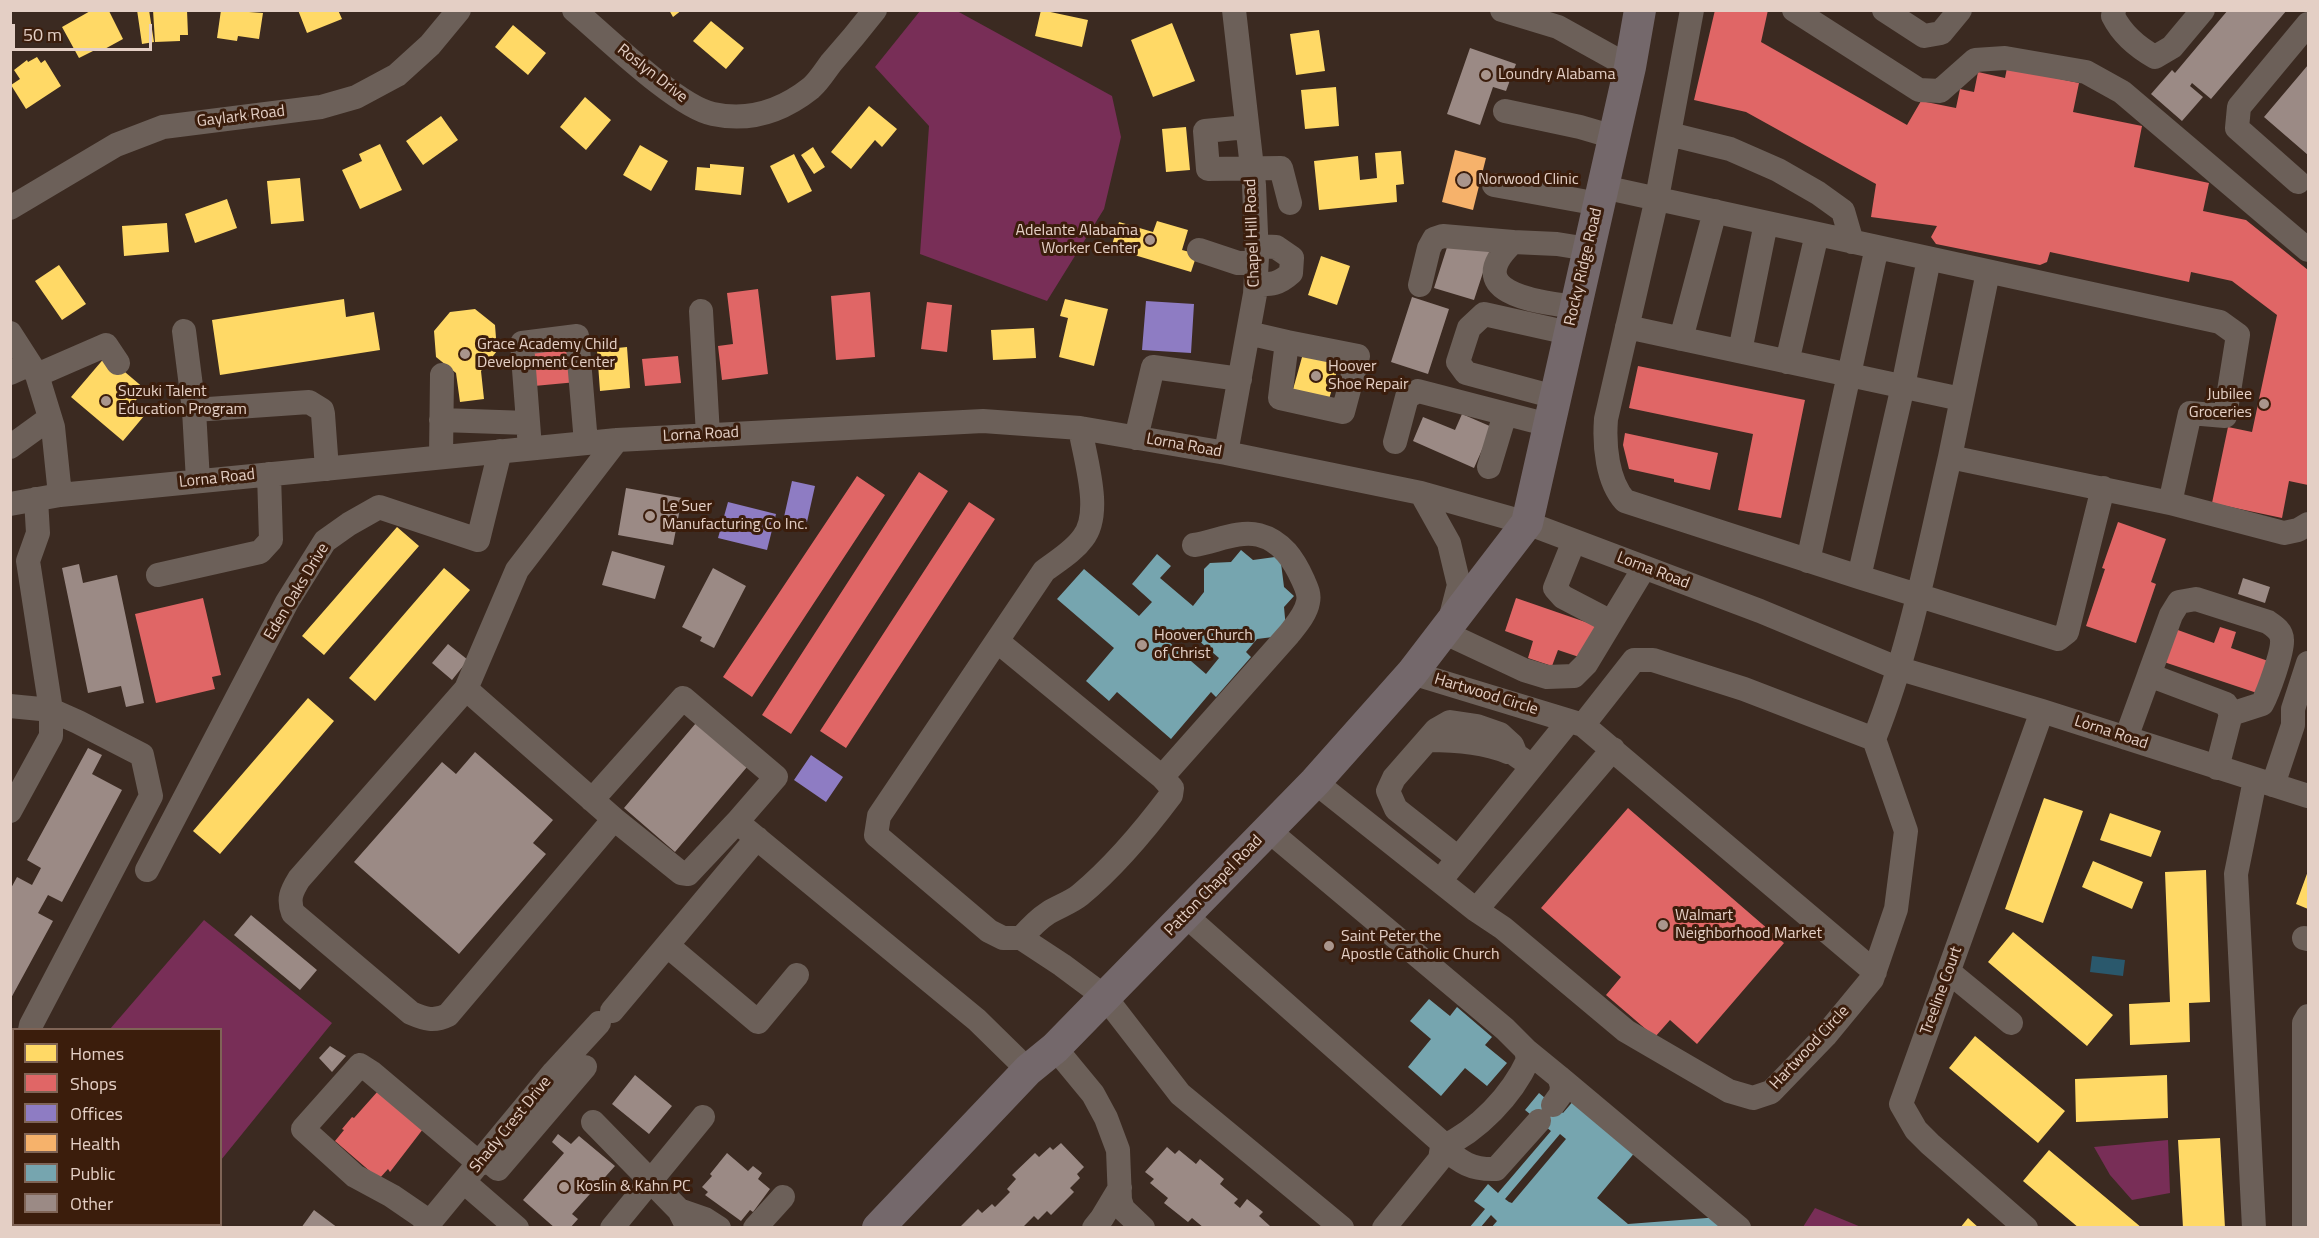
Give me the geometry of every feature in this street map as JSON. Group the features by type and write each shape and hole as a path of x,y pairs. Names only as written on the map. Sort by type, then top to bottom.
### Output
{"main road":[{"name":"Rocky Ridge Road","path":"1527,523 1630,67 1640,10"},
{"name":"Patton Chapel Road","path":"878,1227 1028,1070 1055,1048 1315,782 1412,673 1527,523"}],"street":[{"name":"Gaylark Road","path":"10,208 116,145 163,127 321,107 356,97 397,75 430,45 459,10"},
{"name":"Roslyn Drive","path":"574,10 663,86 693,106 712,114 759,116 780,109 812,87 875,10"},
{"name":"Chapel Hill Road","path":"1226,453 1248,333 1256,264 1252,170 1234,10"},
{"path":"1502,10 1561,19 1630,67"},
{"path":"1692,10 1657,198 1606,419 1605,440 1616,491 1624,501 2058,639 2067,632 2103,488"},
{"path":"1794,10 1919,90 1940,92 1975,60 2005,58 2086,72 2122,92 2308,250"},
{"path":"1884,10 1924,36 1941,33 1960,10"},
{"path":"2114,10 2113,16 2119,28 2141,49 2155,57 2172,47 2203,10"},
{"path":"2298,182 2237,128 2239,107 2308,24"},
{"path":"1505,111 1580,127 1614,137"},
{"path":"1247,127 1205,131 1208,169 1281,168 1290,203"},
{"path":"1669,135 1730,149 1778,170 1818,193 1843,211 1852,242"},
{"path":"1494,185 1657,198 2220,322 2238,335 2224,416 2190,413 2170,503"},
{"path":"1681,339 1715,212"},
{"path":"1740,351 1766,223"},
{"path":"1787,362 1817,234"},
{"path":"1420,285 1429,248 1434,239 1443,236 1557,244 1588,249"},
{"path":"1513,242 1501,253 1495,266 1493,276 1499,286 1516,295 1545,303 1572,320"},
{"path":"1808,561 1877,247"},
{"path":"1199,250 1238,263 1256,264"},
{"path":"1858,577 1903,386 1929,259"},
{"path":"1440,881 1524,761 1576,723 1634,660 1653,660 1744,689 1874,739 1890,698 1919,596 1988,272"},
{"path":"701,311 708,435"},
{"path":"1552,411 1466,373 1458,362 1469,328 1484,314 1572,320"},
{"path":"1627,327 1961,399"},
{"path":"184,331 194,410 198,481"},
{"path":"10,333 50,418 60,495"},
{"path":"1248,333 1287,342"},
{"path":"530,448 522,343 577,336 586,443"},
{"path":"26,371 106,345 118,363"},
{"path":"1136,438 1154,367 1240,379"},
{"path":"441,457 442,375"},
{"path":"1395,442 1407,397 1418,391 1505,414 1552,411"},
{"path":"194,410 309,402 322,410 327,468"},
{"path":"1489,466 1505,414"},
{"path":"10,447 50,418"},
{"path":"441,420 528,423"},
{"name":"Lorna Road","path":"10,504 60,495 617,440 983,421 1080,428 1226,453 1420,493 1527,523 1760,611 1897,668 2042,711 2308,796"},
{"path":"1080,428 1093,501 1092,524 1084,538 1072,551 1044,572 879,816 876,835 989,931 1003,938 1021,938 1062,964 1105,997 1180,1094 1342,1227"},
{"path":"614,819 448,1016 437,1020 424,1019 411,1013 293,913 289,902 292,891 300,879 466,689 517,570 617,440"},
{"name":"Eden Oaks Drive","path":"147,870 287,602 326,541 349,524 379,507 478,540 500,451"},
{"path":"1950,457 2170,503 2284,533 2308,525"},
{"path":"158,575 260,552 271,540 268,474"},
{"path":"1420,493 1449,543 1459,585 1446,628 1524,670 1547,677 1574,676 1586,664 1644,568"},
{"path":"10,811 51,736 51,710 28,561 38,533 36,499"},
{"path":"1162,777 1289,634 1305,611 1309,600 1308,590 1298,566 1291,555 1275,543 1259,536 1237,534 1194,545"},
{"path":"1574,542 1556,588 1563,597 1611,622"},
{"path":"2126,738 2172,615 2179,602 2196,599 2268,622 2278,628 2283,639 2269,691 2262,704 2231,714"},
{"path":"997,641 1162,777 1172,788 1171,795 1141,834 1089,887 1072,901 1048,913 1032,925 1021,938"},
{"path":"2300,727 2293,709 2308,663"},
{"name":"Hartwood Circle","path":"1412,673 1576,723"},
{"path":"2149,675 2226,704 2231,714 2217,768"},
{"path":"466,689 592,800 614,819 681,873 688,874 776,777 682,698 592,800"},
{"path":"2254,1227 2236,874 2264,783 2300,727 2308,696"},
{"path":"10,706 51,710 142,755 151,796 31,1028"},
{"name":"Treeline Court","path":"2026,1227 1930,1144 1916,1130 1901,1104 2042,711"},
{"path":"1458,858 1396,809 1388,791 1394,778 1436,730 1450,722 1477,726 1500,734 1524,761"},
{"path":"1576,723 1612,749 1875,972"},
{"name":"Hartwood Circle","path":"1315,782 1476,910 1503,928 1626,1031 1729,1091 1753,1098 1771,1092 1825,1036 1872,979 1875,972 1896,909 1906,831 1874,739"},
{"path":"1476,910 1612,749"},
{"path":"737,822 977,1020 1028,1070"},
{"path":"1268,830 1505,1029 1526,1050 1739,1227"},
{"name":"Shady Crest Drive","path":"428,1225 554,1072 668,946 757,838"},
{"path":"1185,915 1440,1141 1442,1147 1440,1159 1384,1227"},
{"path":"668,946 758,1022 797,975"},
{"path":"1949,972 2011,1023"},
{"path":"2304,1227 2304,1023 2308,1016"},
{"path":"1055,1048 1093,1094 1106,1118 1118,1150 1120,1200 1123,1209 1143,1227"},
{"path":"1442,1147 1471,1130 1502,1100 1521,1076 1528,1060 1526,1050"},
{"path":"428,1225 392,1196 355,1176 303,1129 360,1065 482,1161 498,1169 585,1068"},
{"path":"1442,1147 1462,1163 1480,1170 1496,1169 1561,1094 1562,1086 1559,1077"},
{"path":"612,1227 703,1117"},
{"path":"593,1122 651,1180 683,1219 705,1219 719,1227"},
{"path":"464,1182 504,1224"},
{"path":"1094,1227 1120,1188"},
{"path":"755,1227 783,1197"}],"shaded area":[{"path":"920,11 957,11 1112,96 1121,137 1104,209 1047,301 920,254 929,126 875,67"},
{"path":"204,920 332,1023 222,1159 222,1028 111,1028"},
{"path":"2168,1140 2170,1193 2132,1200 2110,1175 2094,1147"},
{"path":"1815,1208 1861,1227 1803,1227"}],"water":[{"path":"2092,956 2125,960 2123,976 2090,972"}],"building: Homes":[{"path":"92,10 109,11 123,39 101,51 99,48 79,58 62,27"},
{"path":"137,10 149,10 154,42 142,44"},
{"path":"153,10 187,10 188,35 180,35 180,41 155,42"},
{"path":"221,10 263,13 259,39 238,36 237,41 217,38"},
{"path":"298,10 338,10 342,19 307,33"},
{"path":"669,10 682,10 673,17"},
{"path":"1041,10 1088,20 1082,47 1035,36"},
{"path":"711,21 744,48 726,69 693,41"},
{"path":"1172,23 1195,81 1153,97 1131,40"},
{"path":"513,25 546,53 528,75 495,47"},
{"path":"1319,30 1325,71 1296,75 1290,34"},
{"path":"37,57 41,63 45,60 61,86 26,109 11,85 20,79 14,70 27,60 28,62"},
{"path":"1336,87 1339,126 1305,129 1301,90"},
{"path":"585,97 611,120 586,150 560,127"},
{"path":"869,106 897,129 882,147 875,140 851,169 831,152"},
{"path":"441,116 458,140 423,165 406,141"},
{"path":"1186,127 1190,170 1166,172 1162,129"},
{"path":"380,144 402,190 360,209 342,170 362,161 359,154"},
{"path":"640,145 668,161 651,191 623,175"},
{"path":"813,147 825,167 814,174 801,155"},
{"path":"1401,151 1404,184 1396,185 1397,202 1319,210 1314,161 1358,156 1360,180 1377,178 1375,153"},
{"path":"794,154 812,191 788,203 770,166"},
{"path":"710,164 744,167 741,195 695,190 697,167 710,168"},
{"path":"300,178 304,221 271,224 267,181"},
{"path":"227,199 237,228 195,243 185,214"},
{"name":"Adelante Alabama Worker Center","path":"1157,221 1188,230 1182,250 1197,254 1191,272 1111,248 1119,222 1153,232"},
{"path":"167,223 169,252 124,256 122,226"},
{"path":"1321,256 1350,266 1337,305 1308,295"},
{"path":"59,265 86,304 62,320 35,281"},
{"path":"344,299 346,317 374,312 380,350 220,375 212,320"},
{"path":"1065,299 1108,309 1094,366 1059,357 1068,318 1060,316"},
{"name":"Grace Academy Child Development Center","path":"475,309 495,325 497,351 481,371 484,399 460,402 456,373 436,357 434,331 450,312"},
{"path":"1034,328 1036,358 993,360 991,330"},
{"path":"627,347 630,388 600,391 597,350"},
{"name":"Hoover Shoe Repair","path":"1304,350 1340,360 1328,403 1292,393"},
{"name":"Suzuki Talent Education Program","path":"106,356 145,389 132,405 144,416 123,441 71,397"},
{"path":"397,527 419,546 324,655 302,636"},
{"path":"444,568 470,590 375,701 349,678"},
{"path":"308,698 334,721 220,854 193,831"},
{"path":"2044,798 2083,811 2043,923 2005,909"},
{"path":"2110,813 2161,831 2151,857 2100,840"},
{"path":"2093,861 2143,882 2132,909 2082,887"},
{"path":"2206,870 2210,1002 2189,1003 2190,1042 2130,1045 2129,1004 2170,1002 2165,872"},
{"path":"2308,871 2308,909 2296,904"},
{"path":"2013,932 2113,1015 2087,1046 1988,962"},
{"path":"1975,1036 2065,1111 2038,1143 1949,1068"},
{"path":"2167,1075 2168,1118 2076,1122 2075,1079"},
{"path":"2220,1138 2225,1228 2183,1228 2178,1140"},
{"path":"2049,1150 2142,1228 2079,1228 2023,1181"},
{"path":"1968,1218 1979,1228 1960,1228"}],"building: Shops":[{"path":"1715,10 1768,10 1761,42 1907,125 1921,101 1956,108 1960,89 1974,92 1978,72 2005,78 2007,68 2079,83 2073,112 2142,126 2134,167 2209,183 2203,211 2246,220 2308,270 2308,485 2289,481 2282,518 2212,503 2228,427 2252,432 2277,315 2232,281 2191,272 2189,282 2050,252 2047,262 2040,265 1936,244 1931,237 1937,226 1871,217 1876,184 1746,112 1694,100"},
{"path":"758,289 768,374 722,380 718,346 733,344 727,293"},
{"path":"870,292 875,357 836,360 831,296"},
{"path":"927,302 952,305 947,352 921,349"},
{"path":"574,346 577,382 534,386 531,350"},
{"path":"678,356 681,383 645,386 642,359"},
{"path":"1638,366 1805,400 1781,518 1738,510 1753,434 1629,408"},
{"path":"1625,433 1718,453 1710,490 1629,469 1623,445"},
{"path":"919,472 948,491 791,734 762,715"},
{"path":"857,476 885,495 752,697 723,677"},
{"path":"969,502 995,519 846,748 820,731"},
{"path":"2118,522 2166,539 2151,582 2156,584 2136,643 2086,626"},
{"path":"203,598 221,675 212,677 215,689 156,703 135,614"},
{"path":"1516,598 1597,626 1585,659 1558,650 1552,666 1528,658 1533,641 1505,631"},
{"path":"2220,627 2236,632 2231,648 2271,662 2260,694 2164,662 2175,629 2214,643"},
{"name":"Walmart Neighborhood Market","path":"1628,808 1784,943 1697,1044 1670,1020 1655,1037 1606,995 1621,977 1541,908"},
{"path":"378,1091 423,1129 390,1172 388,1169 379,1179 335,1141 352,1117 354,1118"}],"building: Offices":[{"path":"1146,301 1194,304 1191,353 1142,350"},
{"path":"792,481 815,486 807,522 784,517"},
{"path":"728,502 776,514 767,550 718,538"},
{"path":"811,755 843,777 826,802 794,780"}],"building: Health":[{"name":"Norwood Clinic","path":"1455,150 1486,158 1473,210 1442,202"}],"building: Public":[{"name":"Hoover Church of Christ","path":"1241,550 1253,560 1275,557 1281,563 1284,587 1294,596 1284,607 1286,629 1281,636 1257,639 1246,652 1251,657 1216,697 1211,692 1171,739 1117,692 1109,701 1086,681 1114,648 1057,599 1084,569 1139,616 1152,602 1132,584 1157,554 1171,566 1160,578 1193,606 1204,592 1204,569 1210,563 1231,562","holes":["1183,627 1219,658 1206,674 1169,642"]},
{"path":"1429,999 1450,1016 1457,1007 1492,1037 1485,1045 1507,1063 1487,1086 1465,1068 1441,1096 1408,1067 1431,1039 1410,1021"},
{"path":"1539,1093 1563,1113 1575,1099 1636,1151 1597,1198 1628,1224 1720,1217 1721,1228 1491,1228 1497,1221 1491,1215 1480,1228 1469,1228 1485,1209 1474,1201 1488,1184 1498,1193 1551,1131 1525,1110","holes":["1560,1134 1566,1139 1512,1203 1505,1199"]}],"building: Other":[{"path":"2228,10 2287,10 2211,99 2192,83 2190,86 2203,97 2182,121 2151,94 2172,70 2175,73"},
{"name":"Loundry Alabama","path":"1470,48 1516,64 1506,91 1493,87 1480,125 1447,114"},
{"path":"2308,65 2308,155 2264,117"},
{"path":"1450,238 1490,251 1474,300 1434,288"},
{"path":"1412,297 1449,309 1428,374 1391,362"},
{"path":"1462,414 1492,427 1474,468 1413,441 1423,417 1455,430"},
{"name":"Le Suer Manufacturing Co Inc.","path":"626,488 682,498 673,545 618,535"},
{"path":"612,551 665,566 655,599 602,585"},
{"path":"79,564 83,583 117,575 144,703 126,707 121,686 88,693 62,568"},
{"path":"713,568 746,586 714,648 700,641 702,637 682,627"},
{"path":"2243,578 2270,587 2265,603 2238,594"},
{"path":"448,644 468,660 452,680 432,663"},
{"path":"696,723 747,767 675,852 624,808"},
{"path":"88,748 102,755 92,774 122,790 62,902 48,895 38,913 53,921 10,1000 10,890 17,877 32,885 41,868 27,860"},
{"path":"475,752 553,820 533,843 546,854 459,954 354,862 442,762 456,774"},
{"path":"251,915 317,970 300,990 234,935"},
{"path":"330,1046 346,1056 332,1072 319,1058"},
{"path":"635,1075 672,1106 649,1134 612,1104"},
{"name":"Koslin & Kahn PC","path":"558,1134 571,1144 579,1136 615,1166 572,1214 578,1219 570,1228 555,1228 523,1200 564,1153 552,1142"},
{"path":"1061,1143 1084,1167 1077,1174 1080,1178 1070,1188 1074,1192 1051,1215 1047,1211 1038,1220 1034,1216 1022,1228 959,1228 978,1209 982,1213 992,1204 995,1207 1010,1192 1007,1189 1016,1179 1012,1175 1035,1153 1039,1157 1050,1147 1053,1150"},
{"path":"1167,1147 1175,1154 1179,1150 1196,1164 1200,1159 1224,1179 1220,1184 1238,1199 1234,1203 1240,1208 1247,1199 1263,1212 1259,1216 1270,1226 1268,1228 1204,1228 1192,1218 1188,1222 1164,1203 1168,1198 1150,1183 1154,1179 1145,1172"},
{"path":"727,1153 748,1171 753,1166 762,1173 758,1179 770,1189 753,1212 750,1210 741,1221 705,1195 708,1192 702,1187"},
{"path":"314,1210 338,1228 301,1228"}],"place":[{"name":"Loundry Alabama","path":"1486,75"},
{"name":"Norwood Clinic","path":"1464,180"},
{"name":"Adelante Alabama Worker Center","path":"1150,240"},
{"name":"Grace Academy Child Development Center","path":"465,354"},
{"name":"Hoover Shoe Repair","path":"1316,376"},
{"name":"Suzuki Talent Education Program","path":"106,401"},
{"name":"Jubilee Groceries","path":"2264,404"},
{"name":"Le Suer Manufacturing Co Inc.","path":"650,516"},
{"name":"Hoover Church of Christ","path":"1142,645"},
{"name":"Walmart Neighborhood Market","path":"1663,925"},
{"name":"Saint Peter the Apostle Catholic Church","path":"1329,946"},
{"name":"Koslin & Kahn PC","path":"564,1187"}]}
